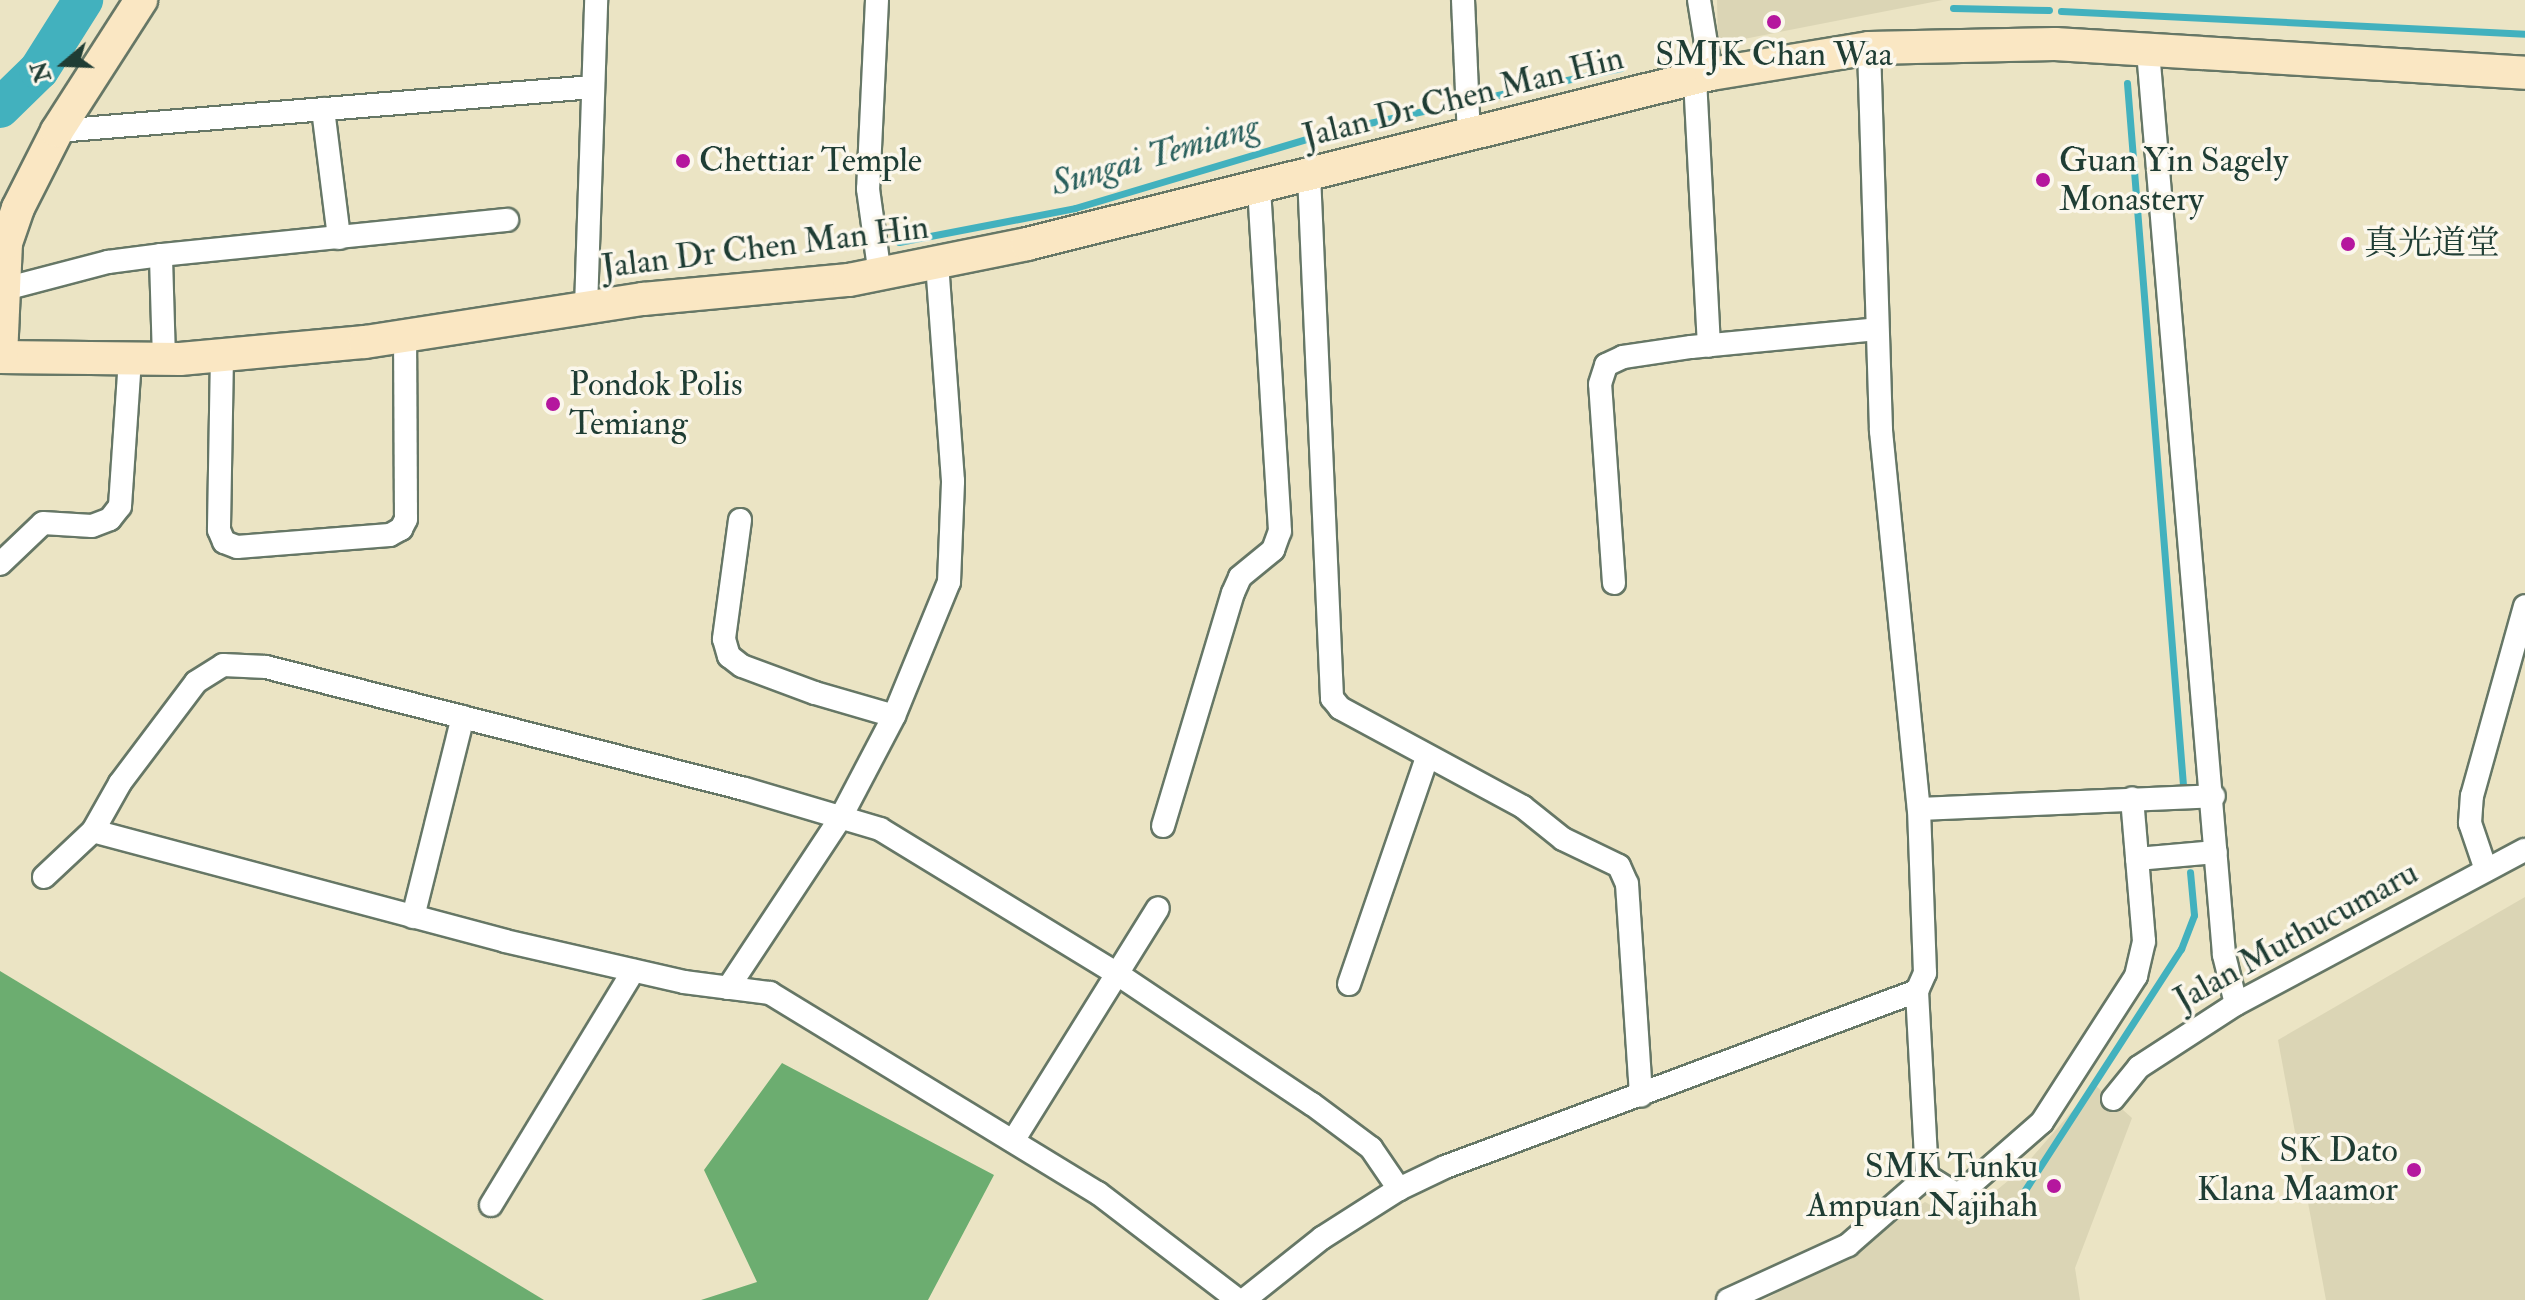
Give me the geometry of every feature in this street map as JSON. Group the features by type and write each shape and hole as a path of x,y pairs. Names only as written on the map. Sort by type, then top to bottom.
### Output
{"street":[{"path":"0,357 3,246 57,131 141,0"},
{"path":"586,308 596,0"},
{"path":"877,0 868,189 880,275"},
{"path":"1463,0 1469,136"},
{"path":"1699,0 1709,346"},
{"name":"Jalan Dr Chen Man Hin","path":"0,357 164,359 222,355 405,335 586,308 880,275 937,265 1259,188 1703,77 1869,48 2055,44 2525,73"},
{"path":"1869,48 1881,431 1919,809 1925,973 1917,991 1927,1176"},
{"path":"2148,51 2214,796 2224,955 2236,1004"},
{"path":"57,131 593,87"},
{"path":"323,109 339,238"},
{"path":"1309,175 1332,698 1340,708 1619,866 1627,884 1641,1096"},
{"path":"1163,826 1233,593 1240,577 1273,550 1280,531 1259,188"},
{"path":"1,290 108,262 507,220"},
{"path":"161,255 164,359"},
{"path":"728,988 841,817 894,716 949,582 953,481 937,265"},
{"path":"1614,583 1601,374 1614,359 1877,329"},
{"path":"222,355 219,530 224,542 237,547 390,535 401,529 406,519 405,335"},
{"path":"0,564 43,523 92,526 110,519 120,506 130,358"},
{"path":"740,520 724,639 729,656 772,677 894,716"},
{"path":"2486,870 2470,823 2472,796 2525,606"},
{"path":"44,877 93,831 120,783 196,682 223,665 266,667 880,829 1116,973 1371,1148 1399,1189"},
{"path":"413,917 463,717"},
{"path":"1349,984 1427,757"},
{"path":"1919,809 2214,796"},
{"path":"1927,1176 1954,1193 1962,1192 2042,1122 2136,976 2144,941 2132,799"},
{"path":"93,831 413,917 633,971 770,993 1098,1193 1241,1300 1322,1238 1399,1189 1917,991"},
{"name":"Jalan Muthucumaru","path":"2113,1099 2139,1067 2236,1004 2525,850"},
{"path":"2137,859 2216,852"},
{"path":"1013,1141 1158,908"},
{"path":"491,1205 633,971"},
{"path":"1728,1300 1848,1245 1927,1176"}],"shaded area":[{"name":"SMJK Chan Waa","path":"1717,0 1943,0 1718,44"},
{"name":"SK Dato Klana Maamor","path":"2525,897 2525,1300 2326,1300 2278,1040"},
{"name":"SMK Tunku Ampuan Najihah","path":"2095,1085 2132,1118 2075,1268 2080,1300 1765,1300 1925,1202 1959,1221 2020,1171"}],"green space":[{"path":"0,971 544,1300 0,1300"},
{"path":"782,1063 994,1175 928,1300 701,1300 757,1282 704,1170"}],"waterway":[{"path":"0,108 39,70 83,0"},
{"name":"Sungai Temiang","path":"1953,8 2049,10"},
{"name":"Sungai Temiang","path":"2061,11 2525,34"},
{"name":"Sungai Temiang","path":"1493,96 1621,68"},
{"path":"2127,83 2183,785"},
{"name":"Sungai Temiang","path":"899,242 1075,208 1333,131 1423,111"},
{"path":"2023,1193 2181,949 2194,915 2190,872"}],"place":[{"name":"SMJK Chan Waa","path":"1774,22"},
{"name":"Chettiar Temple","path":"683,161"},
{"name":"Guan Yin Sagely Monastery","path":"2043,180"},
{"name":"真光道堂","path":"2348,244"},
{"name":"Pondok Polis Temiang","path":"553,404"},
{"name":"SK Dato Klana Maamor","path":"2414,1170"},
{"name":"SMK Tunku Ampuan Najihah","path":"2054,1186"}]}
